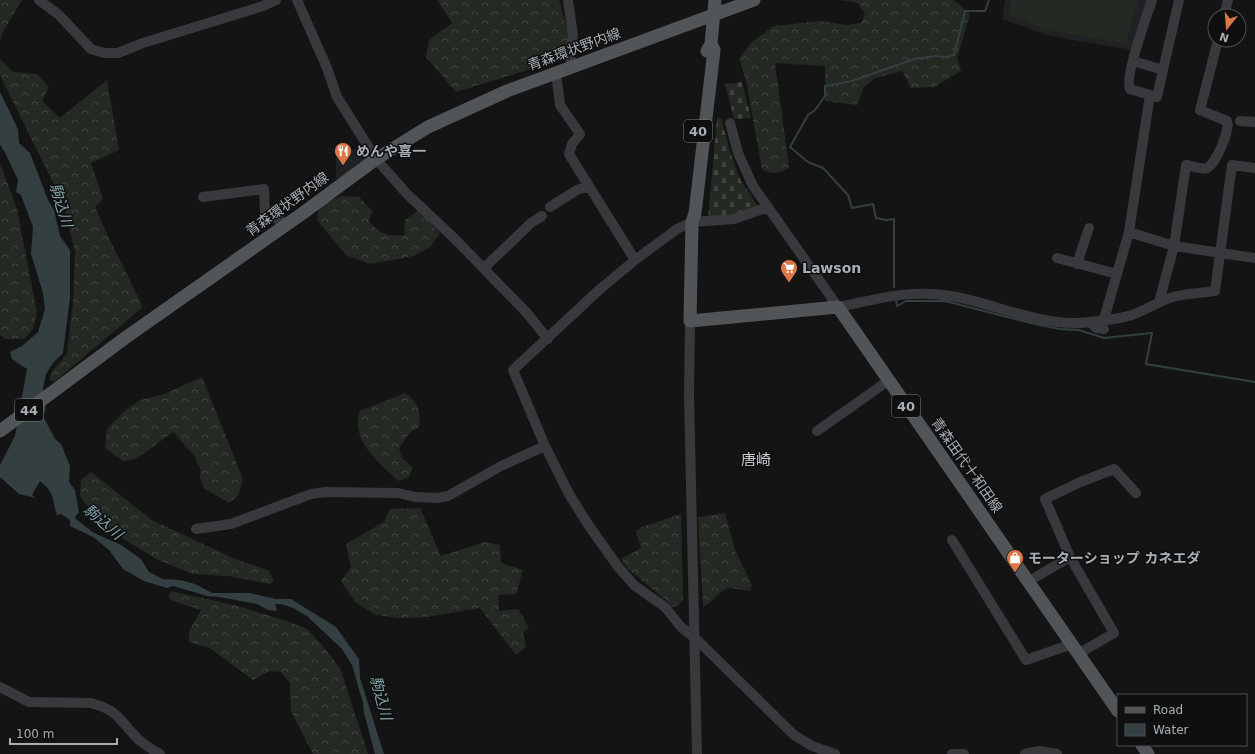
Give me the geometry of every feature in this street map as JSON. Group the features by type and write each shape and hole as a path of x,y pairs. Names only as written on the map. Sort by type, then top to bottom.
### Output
{"main road":[{"name":"40","path":"690,321 692,220 690,213 707,50 711,44 716,0"},
{"name":"青森環状野内線","path":"0,431 125,338 288,224 376,159 428,127 507,91 754,0"},
{"path":"690,321 838,307"},
{"name":"青森田代十和田線","path":"838,307 1117,710"}],"street":[{"path":"39,0 59,15 92,49 104,53 118,53 143,43 256,8 276,0"},
{"path":"297,0 302,16 327,68 337,97 376,159 407,194 484,268 526,312 548,339"},
{"path":"568,0 573,36 570,52 571,67"},
{"path":"1103,323 1129,232 1150,95 1130,90 1128,86 1133,61 1152,0"},
{"path":"1157,97 1179,0"},
{"path":"1159,302 1174,246 1186,165 1203,168 1209,167 1217,156 1228,126 1227,121 1200,110 1216,48"},
{"path":"1133,61 1163,70"},
{"path":"556,73 560,105 580,134 572,144 569,154 635,260"},
{"path":"1240,121 1255,122"},
{"path":"730,123 738,153 753,186 838,307 884,296 930,294 966,299 1059,322 1103,323 1131,316 1159,302 1176,296 1215,291 1232,165 1255,168"},
{"path":"550,207 577,190 589,186"},
{"path":"202,197 264,189 264,214 288,224"},
{"path":"768,206 731,220 692,220 677,229 635,260 599,290 513,370 545,446 569,494 619,568 635,586 665,608 681,627 794,735 812,746 835,754"},
{"path":"484,268 530,223 542,216"},
{"path":"1077,264 1089,228"},
{"path":"1129,232 1174,246 1255,258"},
{"path":"1057,258 1117,274"},
{"path":"690,321 689,395 697,754"},
{"path":"818,431 888,381"},
{"path":"196,529 231,524 311,494 325,492 398,493 415,497 437,498 448,496 501,466 545,446"},
{"path":"952,540 1026,660 1075,649 1114,633 1070,557 1045,499 1078,483 1114,469 1136,492"},
{"path":"1029,581 1070,557"},
{"path":"0,687 29,702 91,703 100,705 114,712 139,740 160,754"},
{"path":"1024,754 1039,751 1057,754"},
{"path":"952,754 964,754"}],"shaded area":[{"path":"1005,0 1148,0 1131,50 1050,36 1002,19"},
{"path":"363,145 371,156 340,180 336,177 336,158"}],"green space":[{"path":"0,0 22,0 3,32 0,41"},
{"path":"437,0 559,0 569,35 564,59 456,92 426,57 429,40 452,23"},
{"path":"839,0 954,0 970,14 957,58 961,71 934,87 911,88 902,71 875,78 864,87 857,105 825,101 825,66 775,63 789,167 776,173 766,171 762,169 746,81 739,58 753,41 774,26 820,21 846,25 861,23 865,14 858,3"},
{"path":"1012,0 1138,0 1126,44 1046,30 1009,14"},
{"path":"0,59 13,72 37,74 49,87 42,101 60,118 107,80 119,150 91,163 103,199 95,207 143,307 54,382 49,380 53,370 67,354 73,303 75,251 63,203 0,75"},
{"path":"742,82 751,118 734,119 725,84"},
{"path":"721,117 730,152 741,181 758,206 732,216 708,218 717,118"},
{"path":"0,163 17,209 37,313 33,329 24,339 5,339 0,335"},
{"path":"343,196 359,197 372,211 369,221 384,234 404,235 405,220 419,210 440,234 429,248 414,256 370,264 346,255 317,220 319,208 331,200"},
{"path":"202,377 243,479 238,496 229,503 204,488 200,478 201,470 195,457 173,432 136,459 123,461 105,448 107,429 128,408 141,400 164,394"},
{"path":"405,393 416,403 420,421 419,427 409,433 399,449 402,458 413,468 409,477 398,481 375,459 368,450 362,441 358,422 360,411"},
{"path":"91,472 152,520 233,558 268,570 274,580 270,584 228,576 193,574 158,560 125,540 95,517 80,496 81,480"},
{"path":"420,508 441,556 485,542 500,545 501,563 523,570 516,594 498,595 499,611 518,609 529,628 523,632 526,647 516,655 480,608 427,617 399,618 376,615 355,602 341,581 351,567 346,544 384,522 390,509"},
{"path":"725,513 735,550 752,585 750,591 732,588 726,589 703,607 698,517"},
{"path":"681,514 683,599 678,606 672,607 667,601 628,569 621,559 641,548 636,531 642,527"},
{"path":"170,591 234,605 306,628 340,668 368,754 313,754 291,711 290,683 281,672 270,671 253,680 210,648 189,642 189,631 201,610 173,601 169,598"}],"water":[{"path":"0,92 18,129 19,143 30,153 48,200 54,210 60,236 70,250 70,298 63,353 53,363 46,374 43,388 46,408 43,416 55,439 61,444 70,466 69,482 75,490 79,513 75,516 76,519 94,533 121,545 141,559 149,572 163,579 180,580 195,584 212,593 250,593 276,599 291,599 336,627 359,659 360,678 384,754 375,754 352,665 342,649 307,616 293,608 281,604 275,604 277,611 268,610 257,604 207,596 173,586 167,588 144,581 123,569 109,550 93,537 70,526 70,520 61,514 57,515 51,493 40,481 32,495 36,498 19,494 0,477 0,465 15,436 27,369 12,359 10,352 22,346 38,332 45,309 43,293 31,254 33,227 21,195 16,192 18,180 0,145"}],"waterway":[{"path":"894,287 894,219 886,220 876,218 873,204 852,208 848,195 823,168 808,162 790,147 808,115 815,110 825,96 825,86 852,81 914,59 954,55 965,11 985,11 989,0"},
{"path":"896,299 897,306 906,301 945,301 1031,323 1060,329 1079,330 1104,338 1152,333 1146,364 1255,382"}],"place":[{"name":"めんや喜一","path":"343,166"},
{"name":"Lawson","path":"789,283"},
{"name":"モーターショップ カネエダ","path":"1015,573"}],"district":[{"name":"唐崎","path":"756,460"}],"water label":[{"name":"駒込川","path":"61,205"},
{"name":"駒込川","path":"103,522"},
{"name":"駒込川","path":"381,698"}]}
